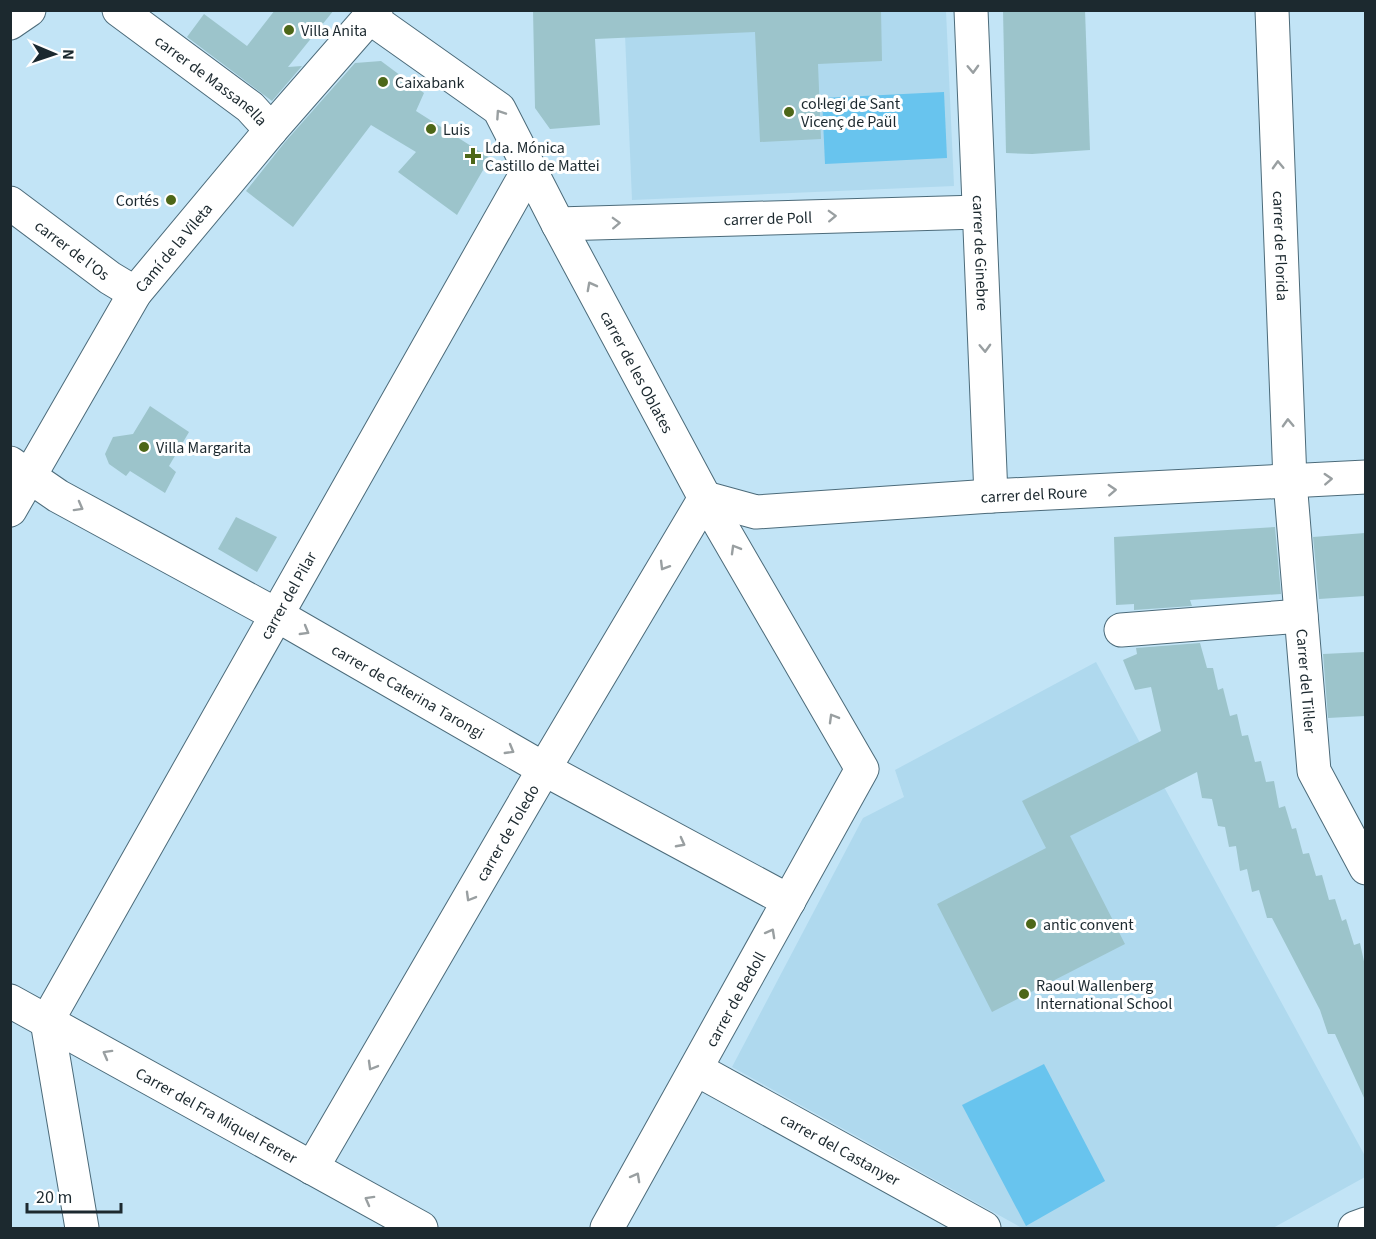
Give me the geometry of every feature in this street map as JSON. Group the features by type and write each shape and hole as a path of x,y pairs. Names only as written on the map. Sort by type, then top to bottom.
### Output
{"street":[{"path":"10,23 29,10"},
{"name":"carrer de Massanella","path":"119,10 250,107 271,130"},
{"name":"carrer de Ginebre","path":"971,10 991,496"},
{"name":"carrer de Florida","path":"1272,10 1290,482"},
{"name":"Camí de la Vileta","path":"10,510 20,469 135,293 271,130 372,14"},
{"name":"carrer de les Oblates","path":"372,14 500,109 529,169 705,498 862,769"},
{"name":"carrer del Pilar","path":"47,1021 275,614 529,169"},
{"name":"carrer de l'Os","path":"10,203 110,278 135,293"},
{"name":"carrer de Poll","path":"558,224 979,212"},
{"name":"carrer de Caterina Tarongi","path":"20,469 58,496 275,614 544,769 789,901"},
{"name":"carrer del Roure","path":"705,498 756,512 991,496 1365,477"},
{"name":"Carrer del Til·ler","path":"1290,482 1314,771 1365,868"},
{"name":"carrer de Toledo","path":"312,1168 705,498"},
{"path":"1121,630 1301,616"},
{"name":"carrer de Bedoll","path":"608,1228 862,769"},
{"name":"Carrer del Fra Miquel Ferrer","path":"10,1001 420,1228"},
{"path":"47,1021 82,1228"},
{"name":"carrer del Castanyer","path":"696,1069 984,1228"},
{"path":"1355,1228 1365,1224"}],"shaded area":[{"name":"col·legi de Sant Vicenç de Paül","path":"624,11 946,11 954,186 632,200"},
{"path":"944,92 947,158 825,164 822,98"},
{"name":"Raoul Wallenberg International School","path":"1096,662 1365,1156 1365,1177 1273,1228 1022,1228 732,1067 863,818 904,797 895,770"},
{"path":"1044,1064 1105,1181 1026,1226 962,1105"}],"building":[{"path":"275,10 334,10 288,67 302,66 272,101 187,37 204,14 247,46"},
{"path":"533,10 881,10 882,61 818,64 821,139 760,142 755,32 595,39 600,125 550,129 535,108"},
{"path":"1003,10 1085,10 1090,150 1032,154 1006,153"},
{"path":"381,61 424,93 416,111 490,158 457,215 398,172 416,152 371,125 293,227 246,191 285,142 355,63"},
{"name":"Villa Margarita","path":"150,406 189,432 169,466 176,472 165,493 130,471 126,476 109,464 105,454 113,437 133,434"},
{"path":"236,517 277,537 257,572 218,549"},
{"path":"1275,527 1281,594 1190,600 1192,606 1134,610 1134,604 1116,605 1114,537"},
{"path":"1365,533 1365,596 1319,599 1313,537"},
{"path":"1200,643 1207,668 1213,668 1218,690 1223,688 1230,716 1237,714 1242,736 1248,735 1255,762 1261,761 1266,782 1274,781 1279,808 1285,806 1292,829 1296,828 1303,854 1309,853 1316,876 1322,875 1329,900 1335,899 1342,921 1346,919 1354,945 1360,943 1365,966 1365,1100 1335,1034 1328,1034 1320,1010 1272,918 1267,918 1259,890 1252,892 1247,869 1240,871 1236,846 1229,847 1225,827 1218,826 1212,799 1202,798 1197,772 1070,836 1125,944 992,1012 937,904 1046,848 1022,801 1161,731 1151,687 1135,690 1123,660 1137,654 1136,648"},
{"path":"1365,652 1365,716 1328,718 1323,654"}],"place":[{"name":"Villa Anita","path":"289,30"},
{"name":"Caixabank","path":"383,82"},
{"name":"col·legi de Sant Vicenç de Paül","path":"789,112"},
{"name":"Luis","path":"431,129"},
{"name":"Lda. Mónica Castillo de Mattei","path":"473,156"},
{"name":"Cortés","path":"171,200"},
{"name":"Villa Margarita","path":"144,447"},
{"name":"antic convent","path":"1031,924"},
{"name":"Raoul Wallenberg International School","path":"1024,994"}]}
